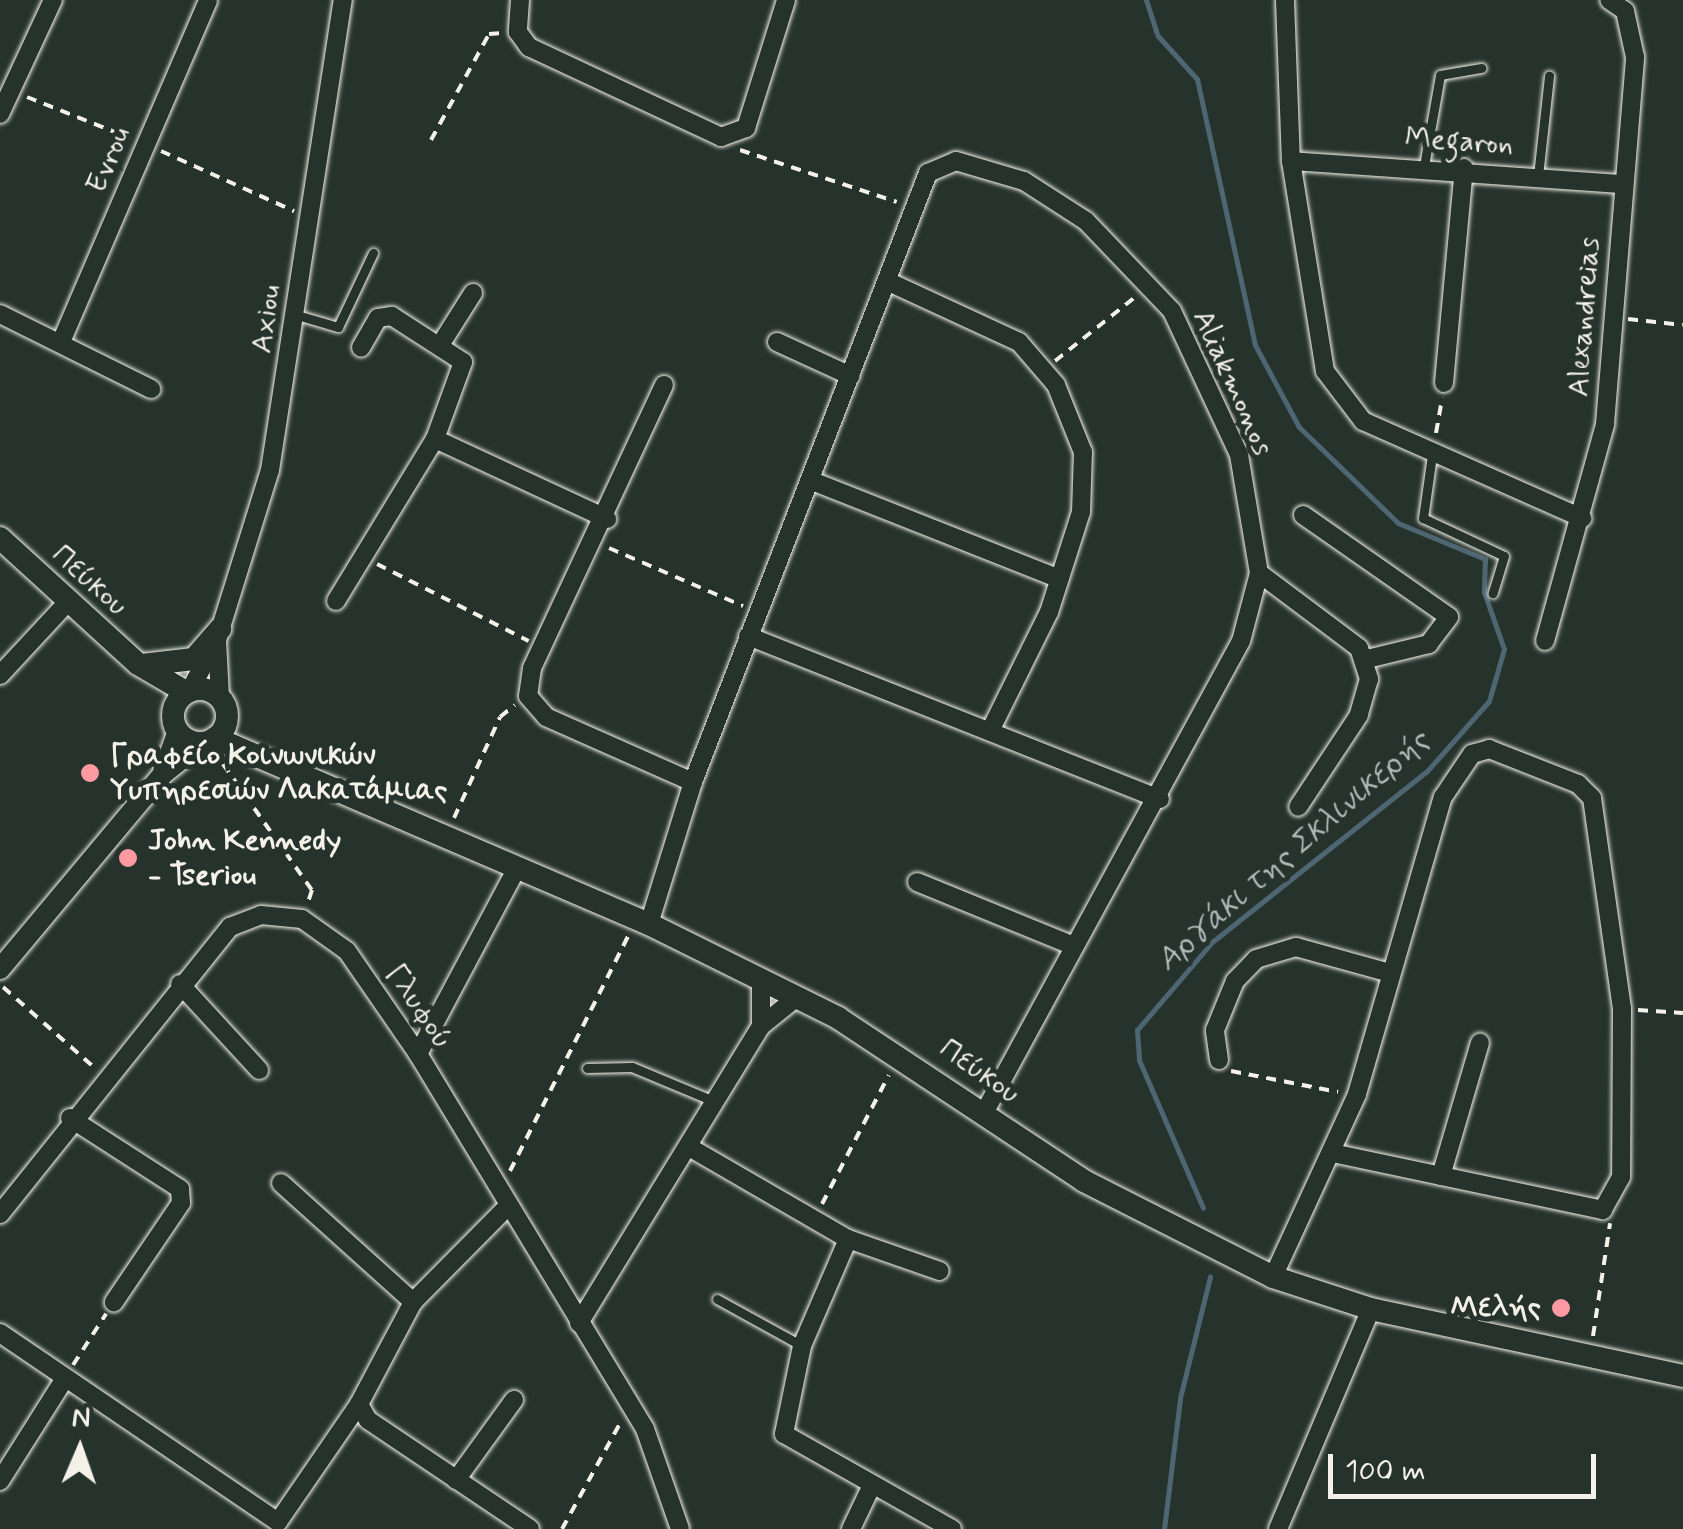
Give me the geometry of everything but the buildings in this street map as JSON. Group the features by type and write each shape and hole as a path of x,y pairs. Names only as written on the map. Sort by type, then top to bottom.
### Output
{"main road":[{"name":"Πεύκου","path":"0,538 66,604 182,705 208,741 260,752 643,922 797,997 900,1054 1084,1181 1273,1277 1371,1309 1590,1350 1683,1376"},
{"path":"139,665 194,659 218,634"},
{"path":"182,705 224,705 208,741"},
{"name":"Πεύκου","path":"224,705 260,752"},
{"path":"1642,1362 1683,1363"}],"street":[{"name":"Evrou","path":"61,342 208,0"},
{"name":"Axiou","path":"182,705 218,634 270,470 343,0"},
{"path":"520,0 518,32 529,47 736,137 786,0"},
{"path":"1286,0 1291,161 1325,371 1363,420 1432,455 1582,518"},
{"name":"Alexandreias","path":"1544,641 1582,518 1605,424 1635,57 1625,11 1608,0"},
{"path":"0,114 45,4"},
{"name":"Aliakmonos","path":"643,922 748,636 812,481 915,208 940,160 1024,181 1086,221 1172,311 1239,455 1259,572 1240,641 1160,798 1071,945 984,1114"},
{"name":"Megaron","path":"1291,161 1464,168 1622,184"},
{"path":"1444,383 1464,168"},
{"path":"889,282 1019,342 1043,370 1083,452 1080,512 1060,579 990,731"},
{"path":"442,342 472,294"},
{"path":"0,314 151,389"},
{"path":"336,600 435,440 463,362 442,342 385,315 361,348"},
{"path":"777,342 851,376"},
{"path":"664,385 607,519 542,648 528,696 546,717 693,782"},
{"path":"435,440 607,519"},
{"path":"812,481 1060,579"},
{"path":"1303,516 1450,617 1429,644 1363,660"},
{"path":"1259,572 1329,620 1363,660 1369,679 1359,716 1298,807"},
{"path":"0,675 66,604"},
{"name":"Axiou","path":"218,634 224,705"},
{"path":"748,636 1160,798"},
{"path":"162,774 182,705"},
{"path":"0,969 162,774 208,741"},
{"path":"1273,1277 1357,1094 1443,798 1472,754 1489,749 1592,798 1622,1008 1621,1177 1603,1210 1333,1153"},
{"path":"418,1054 517,868"},
{"path":"917,882 1071,945"},
{"path":"0,1214 70,1118 230,927 261,915 302,920"},
{"name":"Γλυφού","path":"302,920 347,951 418,1054 503,1200 634,1408 680,1529"},
{"path":"1219,1060 1215,1030 1234,981 1256,959 1296,947 1390,972"},
{"path":"761,982 761,1026"},
{"path":"180,984 259,1070"},
{"path":"579,1324 761,1026 797,997"},
{"path":"1441,1176 1480,1043"},
{"path":"70,1118 180,1188 181,1204 114,1302"},
{"path":"689,1147 848,1240 940,1270"},
{"path":"281,1184 412,1302"},
{"path":"0,1333 278,1522 359,1404 412,1302 503,1200"},
{"path":"848,1240 802,1346 784,1434 952,1529"},
{"path":"1278,1529 1371,1309"},
{"path":"0,1481 65,1378"},
{"path":"456,1480 514,1400"},
{"path":"359,1404 368,1420 530,1529"},
{"path":"851,1529 871,1486"}],"lane":[{"path":"1424,166 1440,75 1481,68"},
{"path":"1538,176 1549,76"},
{"path":"297,314 338,327 374,253"},
{"path":"1432,455 1423,518 1504,556 1493,593"},
{"path":"587,1068 632,1067 716,1102"},
{"path":"718,1299 802,1346"}],"path":[{"path":"431,140 489,34 518,32"},
{"path":"736,137 745,153 915,208"},
{"path":"1043,370 1146,288"},
{"path":"1612,317 1683,325"},
{"path":"1432,455 1444,383"},
{"path":"596,542 758,612"},
{"path":"362,557 542,648"},
{"path":"446,836 500,716 528,696"},
{"path":"208,741 312,890 302,920"},
{"path":"503,1200 643,922"},
{"path":"0,984 104,1076"},
{"path":"1622,1008 1683,1014"},
{"path":"813,1221 900,1054"},
{"path":"1219,1060 1250,1081 1357,1094"},
{"path":"1590,1350 1611,1256 1603,1210"},
{"path":"65,1378 114,1302"},
{"path":"562,1529 596,1457 634,1408"}],"waterway":[{"name":"Αργάκι της Σκλινικερής","path":"1146,0 1158,36 1197,79 1255,345 1299,427 1398,523 1485,559 1484,592 1504,649 1489,701 1427,771 1213,941 1137,1030 1139,1060 1203,1208"},
{"name":"Αργάκι της Σκλινικερής","path":"1164,1529 1180,1398 1210,1277"}],"place":[{"name":"Γραφείο Κοινωνικών Υυπηρεσιών Λακατάμιας","path":"90,773"},
{"name":"John Kennedy - Tseriou","path":"128,858"},
{"name":"Μελής","path":"1561,1308"}]}
